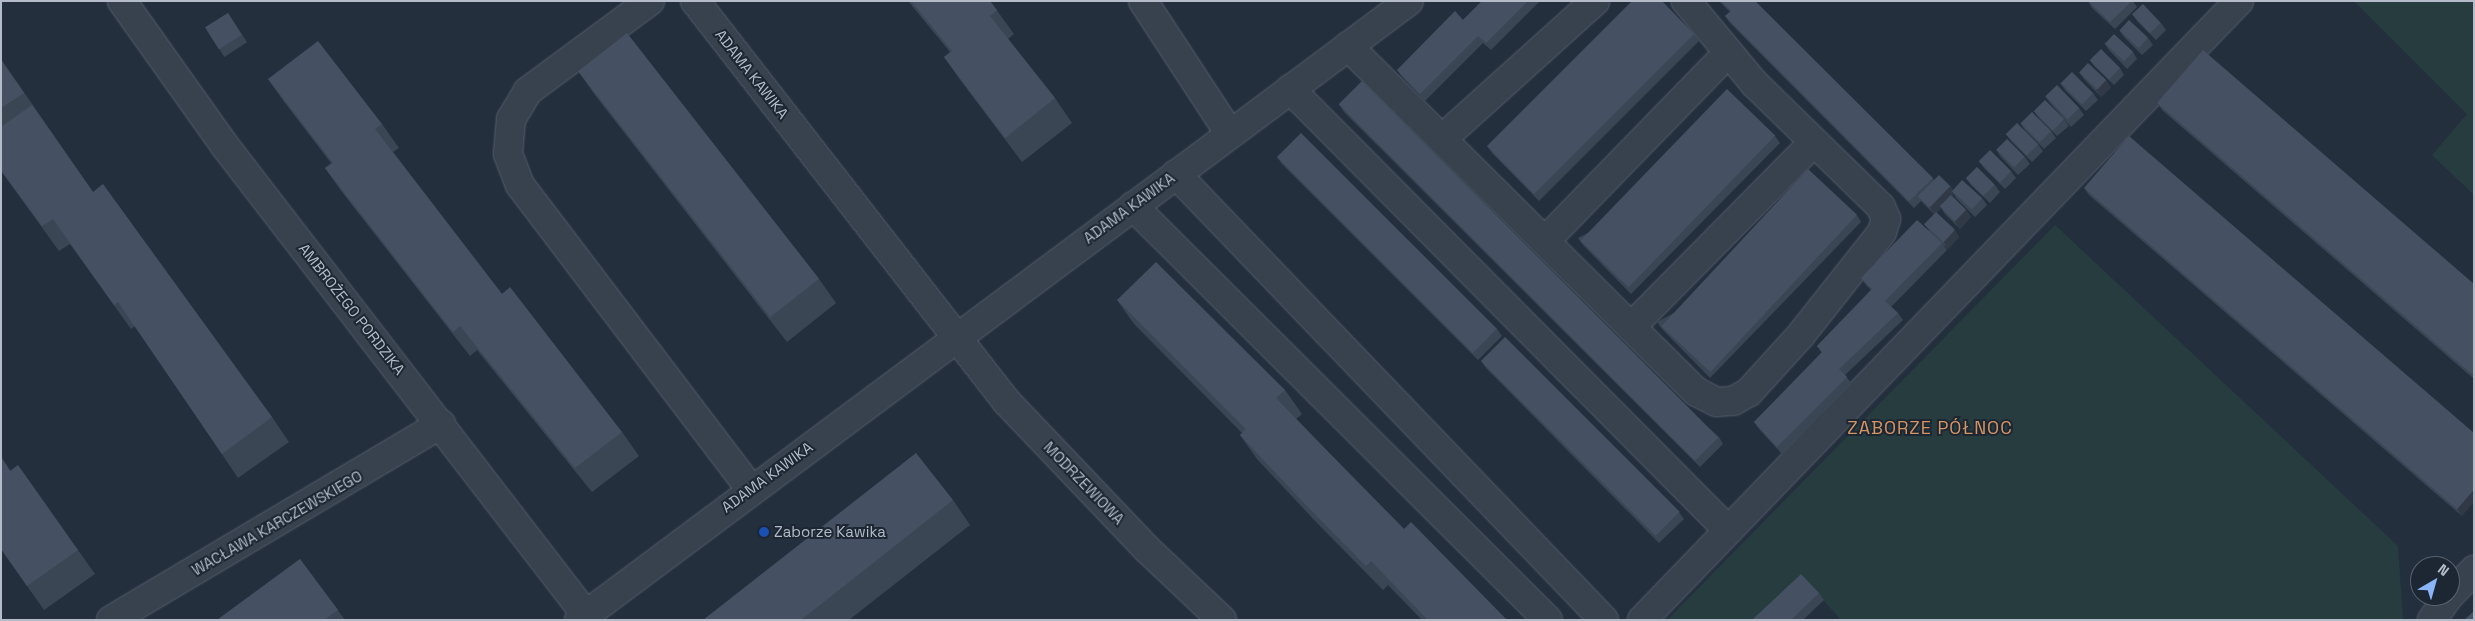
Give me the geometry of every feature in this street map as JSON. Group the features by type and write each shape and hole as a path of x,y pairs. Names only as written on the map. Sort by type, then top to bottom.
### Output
{"street":[{"name":"AMBROŻEGO PORDZIKA","path":"122,1 225,146 441,424 585,618"},
{"path":"650,1 528,91 511,119 508,154 520,185 751,489"},
{"name":"ADAMA KAWIKA","path":"695,1 956,337"},
{"path":"1143,1 1230,134"},
{"name":"ADAMA KAWIKA","path":"585,618 751,489 1409,1"},
{"path":"1442,139 1596,1"},
{"path":"1348,46 1697,392 1716,402 1733,401 1749,392 1800,336 1882,232 1886,219 1881,208 1813,144 1728,53 1686,1"},
{"path":"1642,620 2240,1"},
{"path":"1545,241 1728,53"},
{"path":"1290,89 1728,530"},
{"path":"1631,328 1813,144"},
{"path":"1176,174 1604,620"},
{"path":"1133,206 1548,620"},
{"name":"MODRZEWIOWA","path":"956,337 1007,402 1147,549 1222,620"},
{"name":"WACŁAWA KARCZEWSKIEGO","path":"111,620 441,424"},
{"path":"2460,585 2474,570"},
{"path":"2432,620 2442,606"}],"green space":[{"path":"2354,1 2474,1 2474,195 2432,155 2467,114"},
{"path":"2055,225 2398,546 2403,620 1841,620 1806,581 1765,620 1667,620"}],"building":[{"path":"911,1 990,1 997,10 990,16 1055,98 1005,138 944,57 952,51"},
{"path":"1482,1 1528,1 1486,43 1478,36 1420,94 1397,70 1455,11 1463,20"},
{"path":"1632,1 1662,1 1694,34 1534,194 1487,146"},
{"path":"1721,1 1755,1 1933,178 1909,201 1725,16 1731,11"},
{"path":"2088,1 2132,1 2110,22"},
{"path":"2143,4 2161,23 2150,33 2132,14"},
{"path":"228,13 242,35 219,49 205,27"},
{"path":"2129,20 2148,38 2138,48 2119,30"},
{"path":"627,33 819,279 770,317 578,71"},
{"path":"2114,34 2133,52 2124,61 2105,44"},
{"path":"318,41 382,124 375,129 502,294 510,287 622,432 575,468 460,326 453,332 325,168 333,163 268,79"},
{"path":"2101,49 2120,68 2109,79 2090,60"},
{"path":"2203,50 2474,284 2474,376 2157,103"},
{"path":"1,60 24,93 1,108"},
{"path":"2088,63 2106,80 2097,90 2079,73"},
{"path":"2072,72 2093,93 2082,105 2061,83"},
{"path":"1362,81 1718,437 1695,461 1339,104"},
{"path":"2057,85 2079,108 2068,119 2045,96"},
{"path":"1727,89 1775,136 1629,287 1580,241"},
{"path":"2045,100 2064,119 2053,130 2034,111"},
{"path":"32,105 93,192 103,184 272,417 222,454 118,302 114,305 53,219 42,226 1,170 1,127"},
{"path":"2032,112 2051,131 2040,142 2021,123"},
{"path":"2017,123 2038,144 2027,156 2006,134"},
{"path":"1301,133 1497,329 1473,353 1277,157"},
{"path":"2129,136 2474,433 2474,490 2457,509 2084,188"},
{"path":"2007,139 2025,157 2014,167 1996,150"},
{"path":"1990,150 2011,171 2000,183 1979,161"},
{"path":"1977,167 1995,185 1983,196 1966,178"},
{"path":"1808,169 1857,215 1710,372 1661,326"},
{"path":"1939,175 1950,186 1929,208 1918,196"},
{"path":"1962,180 1982,198 1972,209 1952,191"},
{"path":"1951,195 1966,210 1955,221 1940,206"},
{"path":"1936,212 1955,230 1943,242 1924,224"},
{"path":"1917,220 1942,243 1885,301 1898,313 1839,369 1847,377 1777,447 1754,422 1822,352 1817,346 1872,289 1861,278"},
{"path":"1156,262 1285,390 1276,398 1339,463 1404,529 1411,522 1507,620 1428,620 1371,561 1366,566 1300,499 1240,435 1246,429 1117,300"},
{"path":"1505,337 1680,512 1656,536 1481,361"},
{"path":"916,453 953,500 801,620 703,620"},
{"path":"1,458 10,471 18,465 78,550 27,586 1,549"},
{"path":"300,559 338,610 324,620 217,620"},
{"path":"1801,574 1819,593 1791,620 1752,620"},
{"path":"2474,611 2474,620 2464,620"}],"place":[{"name":"Zaborze Kawika","path":"764,532"}],"district":[{"name":"ZABORZE PÓŁNOC","path":"1930,428"}]}
